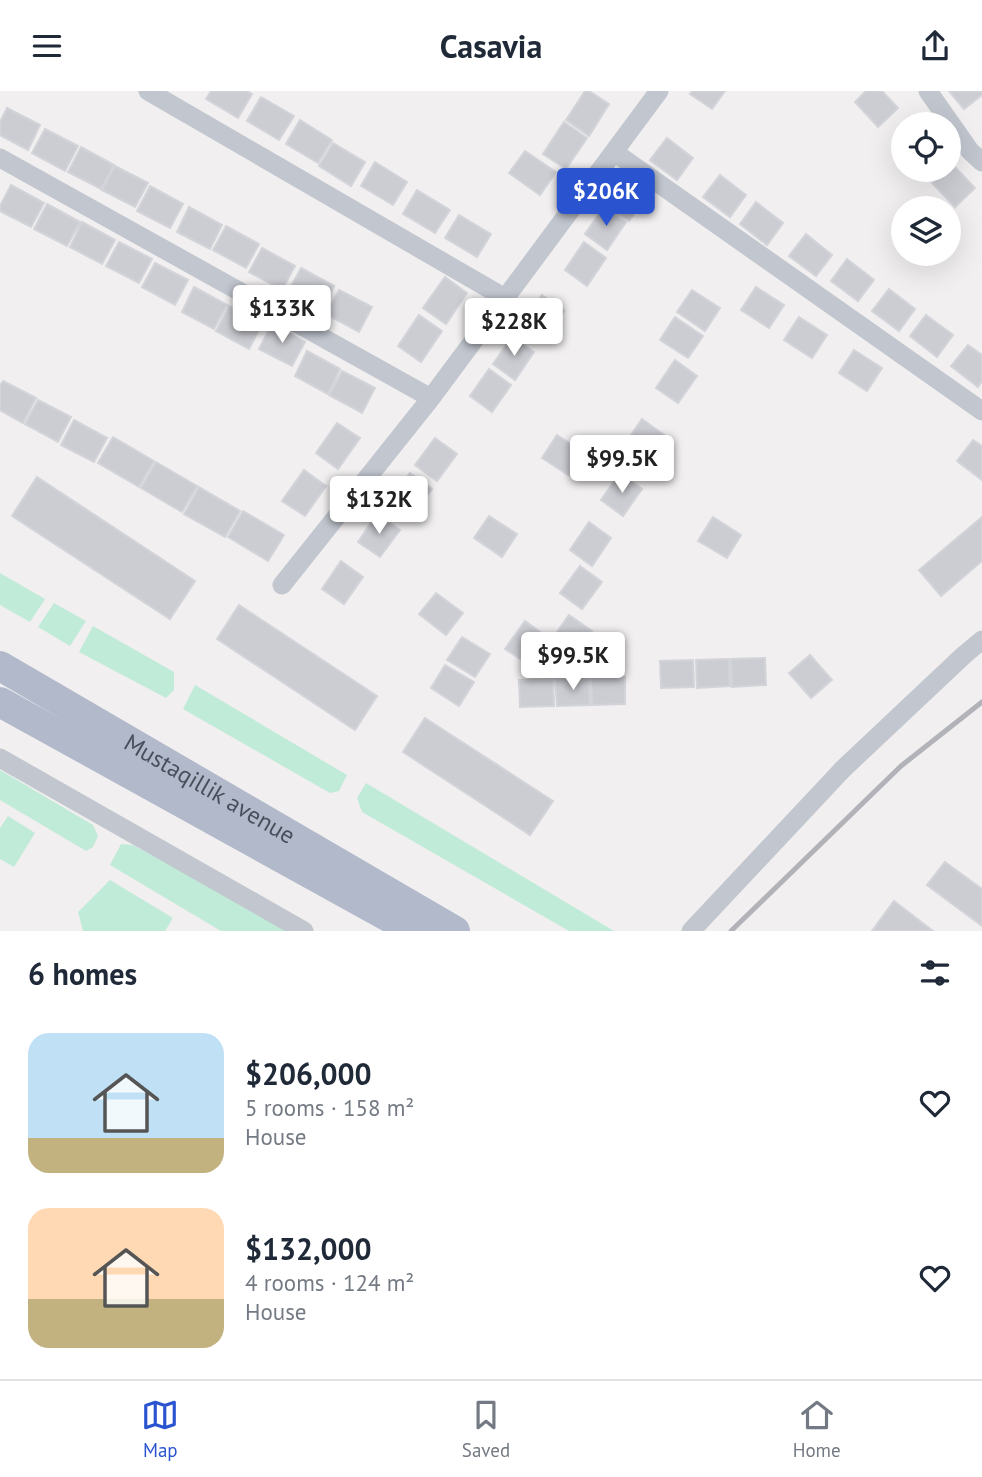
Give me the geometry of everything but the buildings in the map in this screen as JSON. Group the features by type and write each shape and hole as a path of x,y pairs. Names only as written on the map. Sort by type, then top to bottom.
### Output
{"main road":[{"name":"Mustaqillik avenue","path":"0,666 414,923"},
{"name":"Mustaqillik avenue","path":"0,702 414,923"},
{"path":"414,923 455,931"}],"street":[{"path":"148,91 505,298"},
{"path":"282,585 431,398 659,91"},
{"path":"928,91 970,151 982,162"},
{"path":"614,152 982,411"},
{"path":"0,158 431,398"},
{"path":"691,931 843,769 982,640"},
{"path":"0,758 304,931"}],"green space":[{"path":"0,573 45,599 30,622 0,605"},
{"path":"54,603 86,621 70,646 38,627"},
{"path":"93,626 174,672 174,690 166,698 79,652"},
{"path":"195,685 347,775 339,791 330,793 183,709"},
{"path":"0,770 93,825 98,836 93,847 86,851 0,800"},
{"path":"366,783 614,931 569,931 362,812 357,798"},
{"path":"8,816 35,833 14,867 0,859 0,828"},
{"path":"121,844 133,845 292,931 221,931 110,865"},
{"path":"110,880 173,918 165,931 83,931 78,912"}],"railway":[{"path":"731,931 901,766 982,702"}]}
